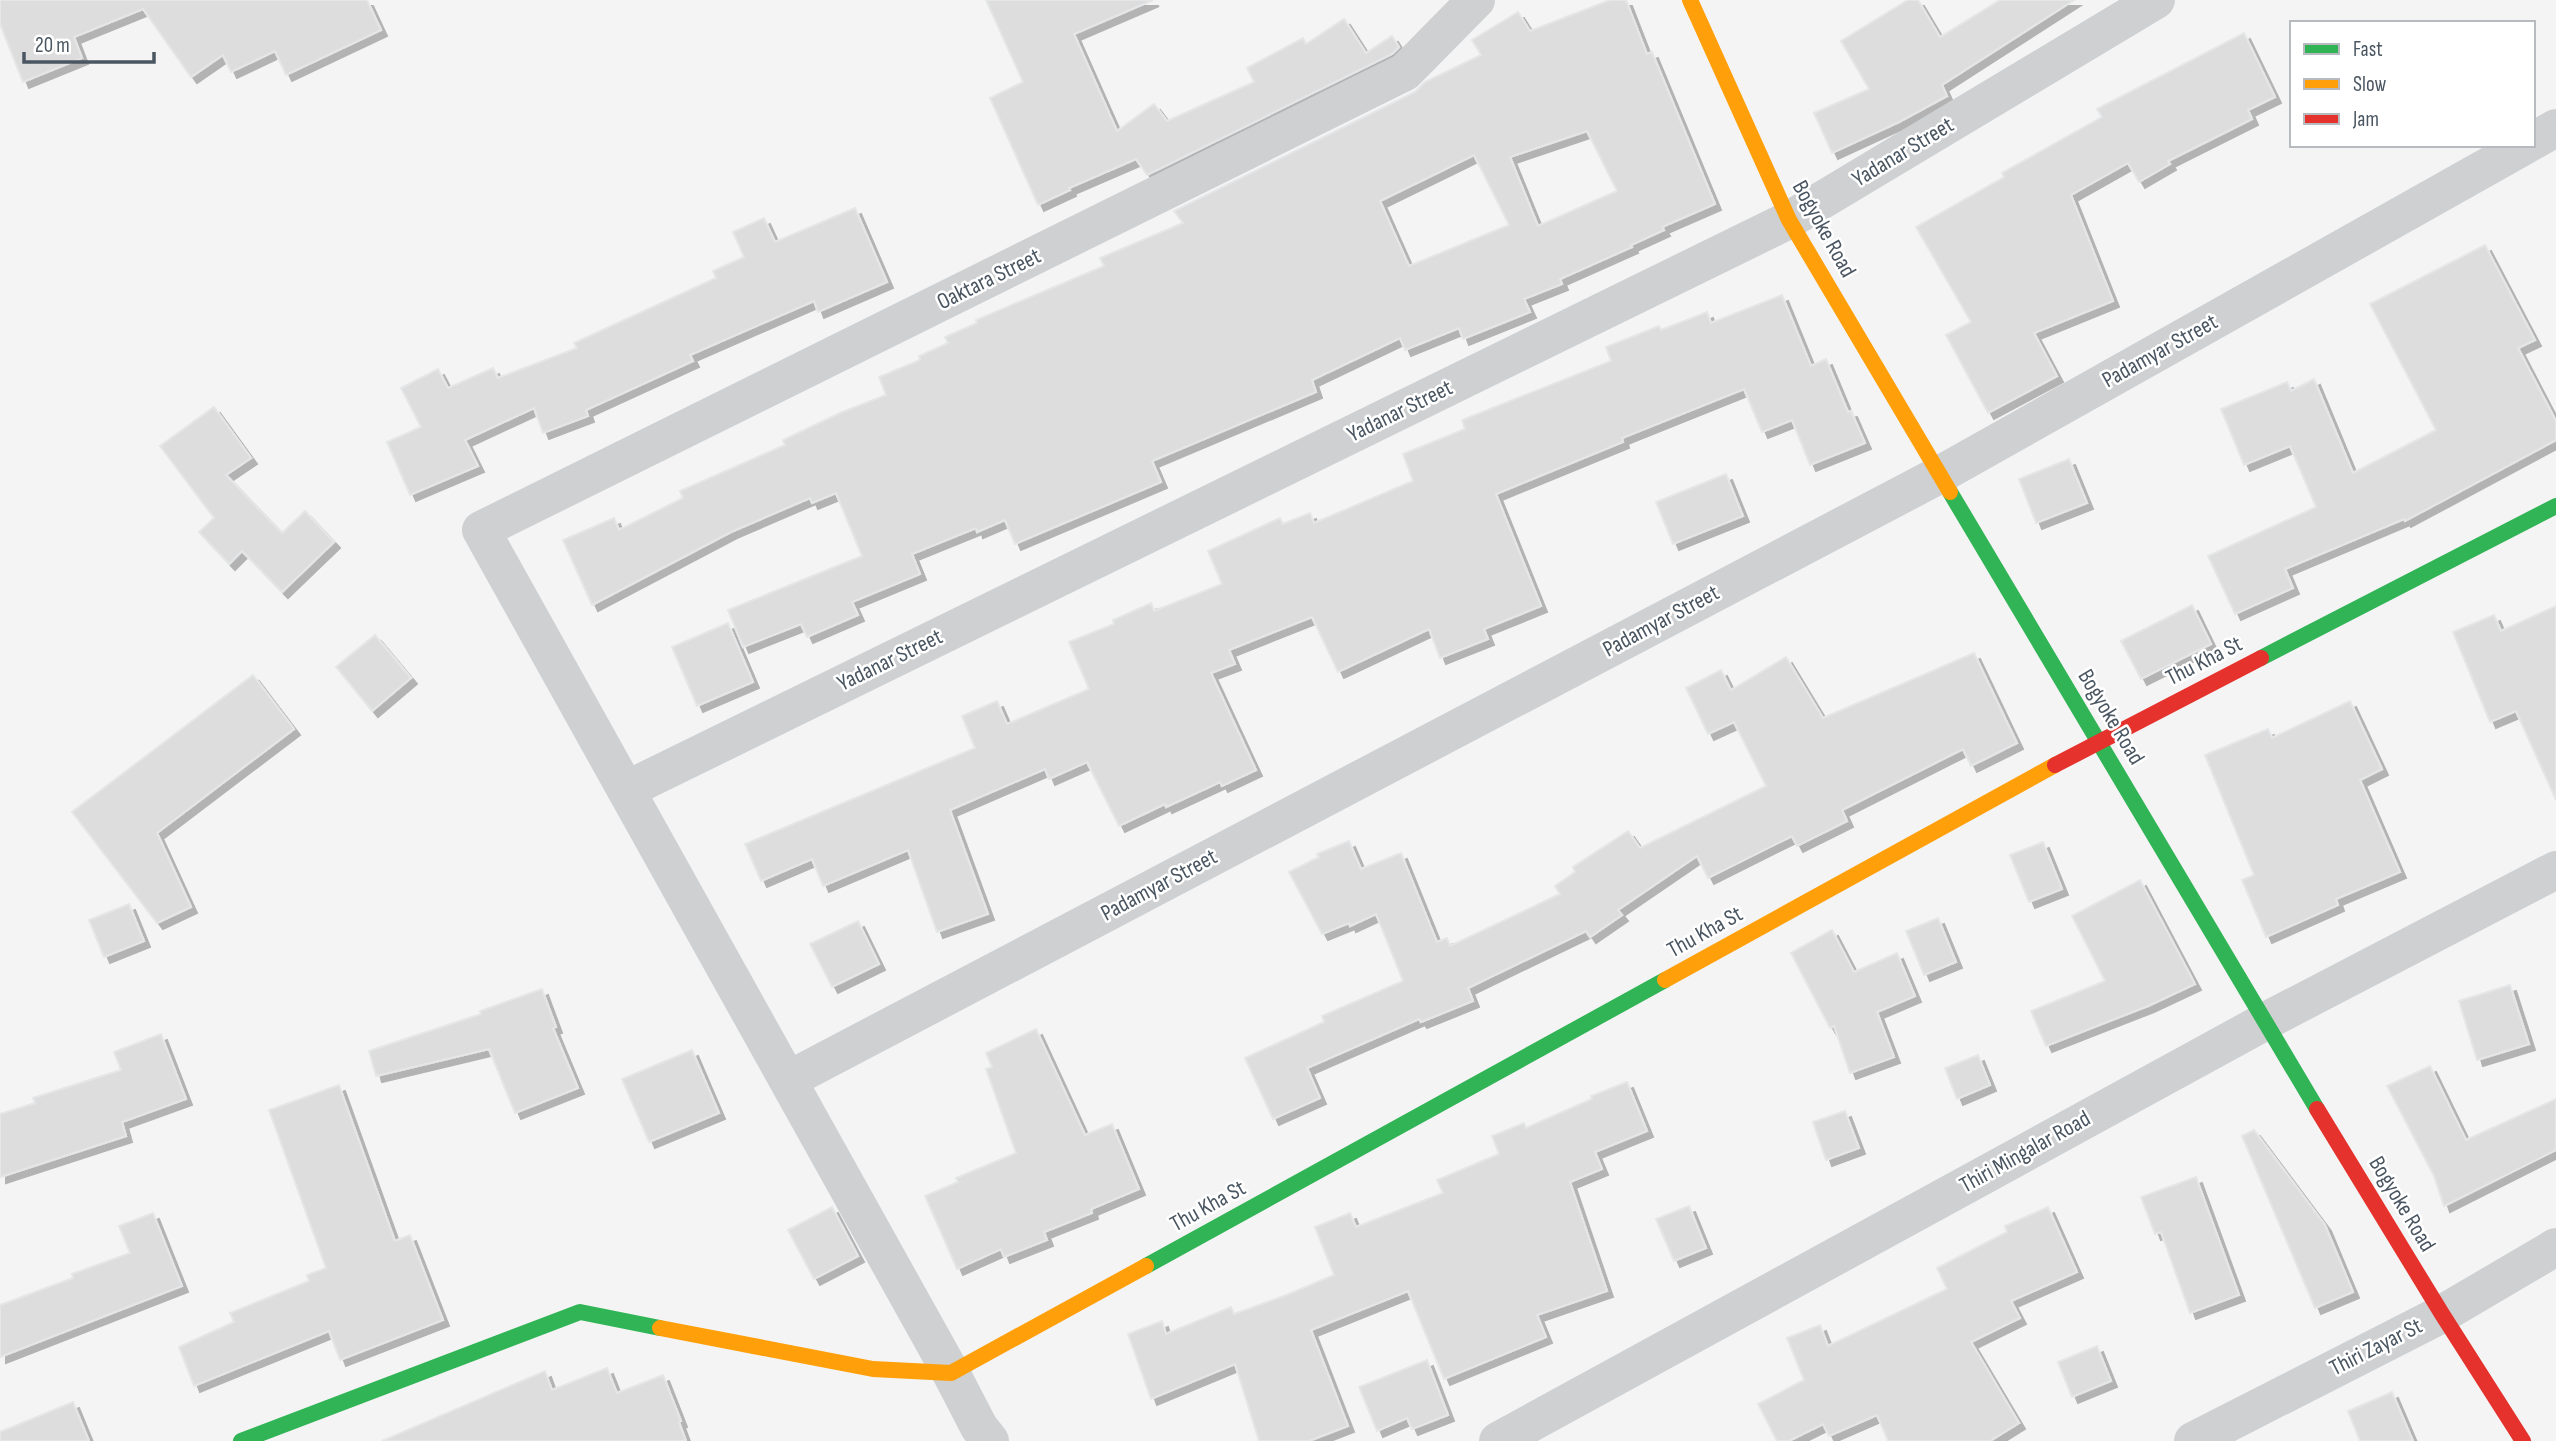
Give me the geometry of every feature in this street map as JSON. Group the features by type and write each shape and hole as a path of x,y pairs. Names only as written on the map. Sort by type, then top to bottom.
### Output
{"street":[{"name":"Oaktara Street","path":"626,790 481,530 1405,72 1476,0"},
{"name":"Bogyoke Road","path":"1690,0 1789,220 2264,1021 2442,1314 2524,1441"},
{"name":"Yadanar Street","path":"626,790 1789,220 2156,0"},
{"path":"2535,140 2556,128"},
{"name":"Padamyar Street","path":"788,1080 1941,474 2522,147"},
{"name":"Thu Kha St","path":"951,1373 2099,741 2556,506"},
{"path":"626,790 979,1427 990,1441"},
{"name":"Thiri Mingalar Road","path":"1498,1441 2264,1021 2556,870"},
{"name":"Thiri Zayar St","path":"2193,1441 2442,1314 2556,1247"},
{"path":"241,1441 580,1312 873,1369 951,1373"}],"building":[{"path":"0,0 367,0 381,30 286,75 275,51 231,72 223,55 191,77 143,9 74,37 82,58 23,82 0,24"},
{"path":"986,0 1153,0 1074,34 1117,131 1154,104 1167,121 1254,82 1247,68 1303,38 1306,44 1344,19 1366,53 1392,36 1399,47 1392,54 1147,175 1136,159 1069,188 1070,190 1038,205 990,98 1023,82"},
{"path":"1610,0 1626,0 1647,54 1652,52 1715,204 1662,227 1664,230 1631,245 1632,247 1560,279 1562,284 1524,299 1530,312 1463,339 1459,328 1405,350 1400,338 1312,380 1316,392 1152,461 1161,482 1015,544 1005,520 977,532 976,528 912,554 920,574 852,602 858,615 807,637 801,624 743,647 728,610 862,556 836,493 812,503 810,498 731,532 592,605 563,540 614,518 619,530 683,498 680,491 785,445 783,440 840,413 886,395 879,377 920,360 919,356 948,343 945,337 977,323 976,320 1104,266 1100,258 1183,223 1174,211 1415,92 1425,82 1481,55 1472,40 1518,12 1530,31","holes":["1587,131 1617,191 1538,226 1510,157","1474,155 1509,225 1409,266 1380,201"]},
{"path":"1908,0 1918,0 1940,37 2000,0 2074,0 1942,85 1947,96 1832,153 1814,113 1869,89 1841,41"},
{"path":"2244,33 2275,97 2248,110 2252,119 2168,161 2170,164 2139,182 2128,163 2071,195 2113,301 2034,333 2057,376 1988,413 1946,335 1971,322 1916,227 2004,177 2002,173 2102,117 2097,109"},
{"path":"855,208 887,282 818,312 814,301 690,355 693,361 586,410 588,416 543,433 534,408 465,440 478,466 410,495 387,442 421,427 401,388 438,369 448,388 493,368 498,378 577,348 574,343 716,278 713,271 744,257 733,232 764,218 775,242"},
{"path":"2485,245 2535,340 2518,348 2556,421 2556,440 2405,521 2404,519 2285,569 2293,588 2235,614 2208,556 2316,507 2290,446 2244,465 2221,409 2287,382 2291,391 2314,379 2353,473 2436,430 2370,304"},
{"path":"1782,295 1811,366 1826,359 1848,412 1851,411 1865,443 1810,465 1792,420 1762,432 1744,389 1622,438 1623,442 1496,494 1541,606 1484,629 1488,639 1440,658 1429,629 1338,672 1312,617 1229,650 1235,664 1211,673 1256,770 1222,786 1220,782 1166,807 1165,804 1119,826 1087,762 1049,779 1045,769 950,810 988,914 937,932 908,850 823,886 812,859 761,881 745,844 975,748 962,716 997,701 1007,724 1089,689 1069,642 1114,624 1113,620 1151,603 1154,611 1222,584 1208,551 1280,518 1283,524 1310,513 1314,523 1413,481 1403,454 1465,429 1462,420 1611,361 1606,347 1659,326 1661,330 1707,312 1711,323"},
{"path":"214,407 251,458 226,475 282,533 305,511 334,542 282,592 242,551 229,564 199,532 214,518 160,446"},
{"path":"2069,459 2087,503 2036,523 2019,479"},
{"path":"1726,474 1743,516 1673,544 1656,502"},
{"path":"2192,605 2211,644 2141,679 2121,641"},
{"path":"2556,606 2556,800 2516,711 2490,722 2453,632 2494,615 2501,631"},
{"path":"728,623 753,682 697,706 672,647"},
{"path":"375,635 411,678 372,711 336,667"},
{"path":"1974,653 2017,743 1971,766 1963,749 1842,810 1847,821 1797,846 1792,836 1708,878 1697,856 1618,910 1622,915 1590,937 1586,931 1468,988 1473,1001 1421,1022 1419,1019 1307,1068 1320,1098 1273,1119 1245,1058 1324,1022 1322,1016 1403,981 1376,914 1350,926 1349,923 1322,934 1289,872 1319,857 1317,854 1349,841 1361,869 1401,853 1437,942 1447,938 1450,946 1560,894 1555,886 1575,872 1573,867 1628,831 1640,848 1766,786 1734,722 1708,734 1686,688 1721,670 1731,690 1786,657 1823,718"},
{"path":"253,675 294,729 157,833 191,907 157,923 72,812"},
{"path":"2350,701 2382,769 2360,780 2400,872 2336,899 2338,905 2266,937 2242,880 2254,875 2205,755 2268,729 2272,738"},
{"path":"2043,842 2062,889 2029,902 2010,855"},
{"path":"2140,880 2195,984 2148,1006 2046,1046 2031,1011 2105,981 2072,916"},
{"path":"129,904 144,941 104,957 89,920"},
{"path":"1938,918 1956,962 1924,975 1906,931"},
{"path":"858,921 879,964 832,987 810,944"},
{"path":"1832,930 1854,972 1897,953 1915,996 1877,1012 1894,1057 1850,1073 1834,1026 1830,1028 1791,953"},
{"path":"2510,985 2529,1044 2477,1060 2459,1001"},
{"path":"542,989 556,1027 553,1028 578,1088 515,1113 489,1049 376,1076 369,1051 481,1014 480,1011"},
{"path":"1036,1029 1085,1135 1112,1124 1139,1189 1091,1209 1092,1213 1044,1232 1047,1240 1004,1257 1001,1249 957,1269 925,1196 958,1182 956,1178 1016,1153 986,1069 992,1067 986,1053"},
{"path":"161,1034 186,1099 122,1122 126,1136 0,1177 0,1114 35,1103 33,1098 121,1070 114,1052"},
{"path":"692,1050 719,1113 649,1142 622,1079"},
{"path":"1978,1055 1990,1085 1957,1099 1945,1068"},
{"path":"2430,1066 2466,1140 2556,1099 2556,1150 2444,1206 2434,1176 2387,1086"},
{"path":"1627,1082 1647,1131 1595,1152 1602,1169 1570,1182 1607,1291 1537,1315 1546,1337 1444,1379 1408,1291 1311,1330 1348,1426 1309,1441 1259,1441 1235,1364 1151,1399 1128,1334 1162,1321 1166,1334 1231,1307 1234,1314 1334,1275 1315,1227 1350,1213 1356,1227 1443,1193 1437,1180 1499,1154 1492,1136 1524,1123 1526,1128 1592,1099 1591,1096"},
{"path":"339,1085 395,1241 410,1235 443,1320 340,1360 329,1331 194,1386 179,1347 234,1322 230,1313 309,1281 307,1275 326,1268 269,1110"},
{"path":"1845,1111 1859,1148 1826,1160 1813,1122"},
{"path":"2254,1130 2325,1225 2353,1292 2315,1308 2242,1136"},
{"path":"2196,1177 2239,1295 2190,1313 2161,1232 2155,1234 2141,1197"},
{"path":"1689,1206 1706,1248 1674,1261 1656,1219"},
{"path":"832,1207 858,1256 814,1279 788,1230"},
{"path":"2048,1207 2077,1272 2011,1301 2020,1318 1971,1342 2019,1423 1990,1441 1888,1441 1877,1415 1829,1436 1823,1424 1789,1441 1777,1441 1758,1404 1804,1380 1787,1338 1820,1325 1828,1346 1947,1289 1937,1268 2007,1232 2005,1226"},
{"path":"153,1213 182,1286 0,1357 0,1305 130,1253 119,1226"},
{"path":"2097,1346 2111,1381 2072,1397 2058,1362"},
{"path":"1427,1360 1448,1415 1412,1429 1407,1418 1377,1431 1359,1387"},
{"path":"607,1368 617,1393 663,1375 686,1441 382,1441 545,1371 552,1390"},
{"path":"2392,1392 2413,1441 2360,1441 2348,1411"},
{"path":"73,1402 89,1441 0,1441 0,1432"}],"traffic: fast":[{"path":"1950,492 2317,1109"},
{"path":"2261,658 2556,506"},
{"path":"1146,1266 1665,980"},
{"path":"241,1441 580,1312 660,1328"}],"traffic: slow":[{"path":"1690,0 1789,220 1950,492"},
{"path":"1665,980 2055,765"},
{"path":"660,1328 873,1369 951,1373 1146,1266"}],"traffic: jam":[{"path":"2055,765 2261,658"},
{"path":"2317,1109 2523,1441"}]}
